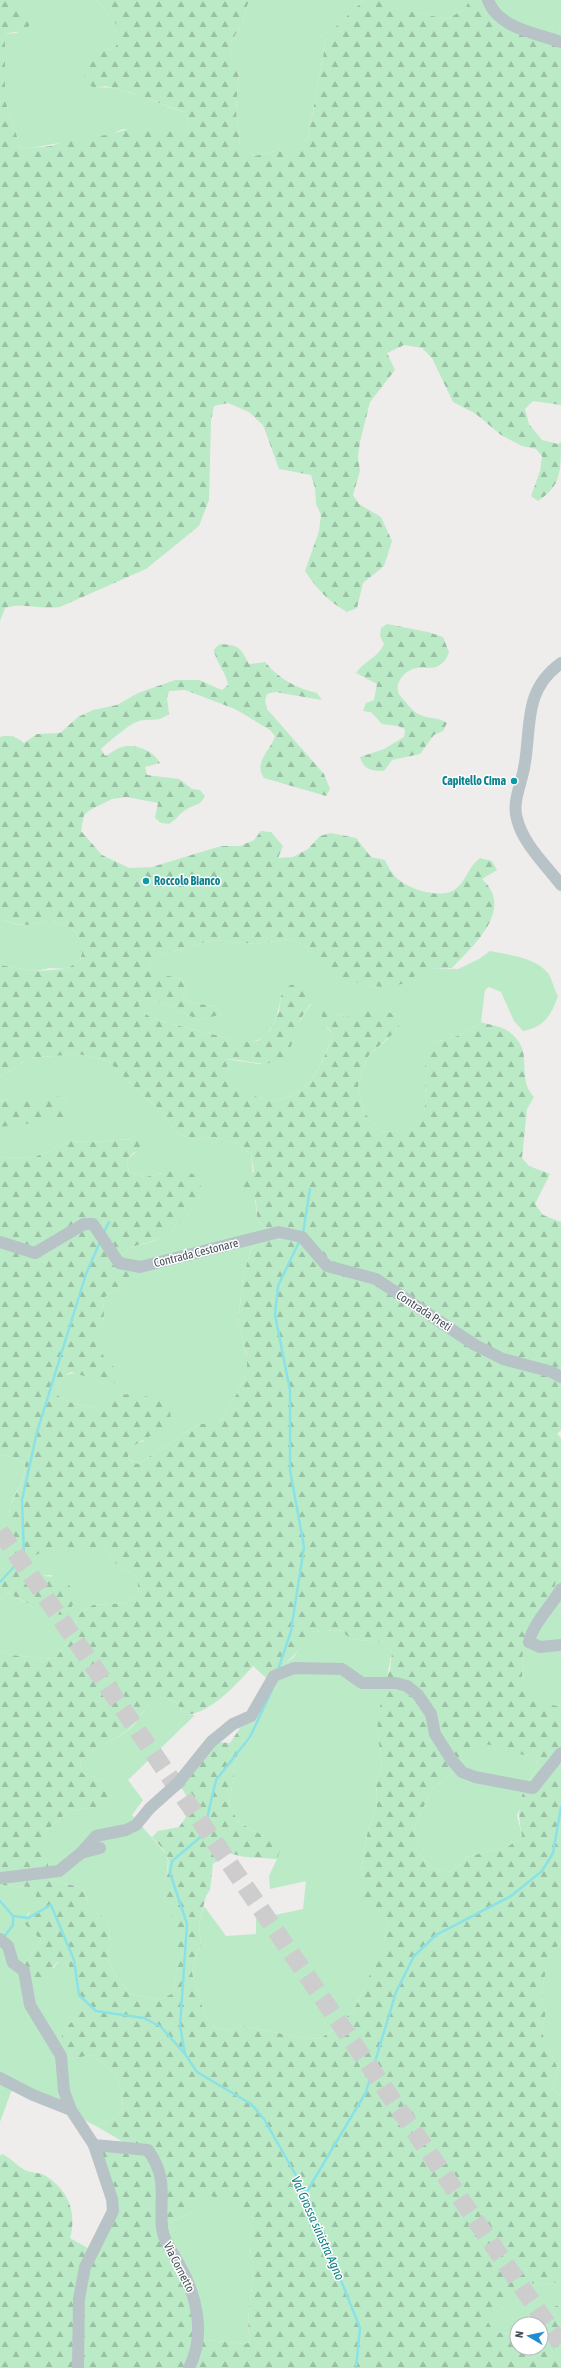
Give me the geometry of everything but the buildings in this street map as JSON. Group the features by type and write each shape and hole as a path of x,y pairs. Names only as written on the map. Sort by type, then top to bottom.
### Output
{"street":[{"path":"488,0 491,9 501,20 561,42"},
{"path":"561,663 547,673 542,682 529,718 525,767 515,810 519,825 528,842 561,885"},
{"path":"542,682 561,672"},
{"name":"Contrada Cestonare","path":"0,1242 35,1253 84,1224 93,1224 119,1262 140,1267 279,1232 299,1236"},
{"name":"Contrada Preti","path":"299,1236 327,1266 376,1280 476,1345 503,1359 552,1372 561,1377"},
{"path":"561,1589 553,1605 532,1631 529,1642 540,1647 561,1645"},
{"path":"0,1878 59,1871 80,1853 96,1836 126,1830 136,1825 150,1808 178,1783 211,1742 233,1724 251,1716 274,1676 294,1668 342,1670 362,1683 396,1683 407,1686 418,1696 431,1714 436,1734 451,1759 462,1772 475,1778 533,1788 561,1753"},
{"path":"80,1853 100,1848"},
{"path":"0,1939 8,1946 13,1963 24,1971 30,2005 61,2056 64,2091 71,2110 94,2145 112,2199 113,2210 85,2267 79,2299 78,2368"},
{"path":"0,2078 33,2095 71,2110"},
{"name":"Via Cornetto","path":"94,2145 148,2150 157,2163 162,2180 162,2228 166,2243 179,2264 194,2294 198,2338 194,2357 189,2368"}],"green space":[{"path":"0,0 23,0 23,9 31,18 28,29 5,34 5,100 21,149 51,146 70,139 108,135 135,127 171,128 183,135 189,122 184,112 129,92 105,86 96,88 86,84 84,73 90,53 103,49 113,50 118,43 118,26 102,6 95,0 249,0 242,23 230,44 231,57 239,71 236,111 240,145 255,156 274,151 297,149 308,138 327,35 364,0 395,0 395,8 447,19 465,9 469,1 494,22 538,30 561,26 561,405 533,401 525,409 529,424 542,440 558,444 561,442 560,469 558,477 551,490 538,501 531,496 540,471 542,456 536,449 522,446 501,435 476,414 453,402 432,358 422,348 404,345 387,353 395,370 370,402 360,442 358,457 360,471 353,495 359,504 381,517 392,541 384,566 363,583 357,608 347,612 334,603 319,589 305,571 319,531 321,515 316,504 315,488 311,475 279,469 263,425 249,412 228,403 214,406 211,421 209,500 199,526 146,569 60,607 46,608 11,606 5,608 0,621"},
{"path":"23,0 95,0 118,26 118,44 113,50 102,49 96,88 105,87 127,92 184,112 189,122 183,136 146,130 124,129 109,135 21,149 5,100 5,34 17,33"},
{"path":"249,0 364,0 327,35 308,138 297,150 274,151 255,156 240,146 236,111 239,72 231,57 230,44 242,23"},
{"path":"395,0 561,0 561,26 538,30 494,22 469,2 465,9 447,19 394,8"},
{"path":"387,624 428,632 443,637 449,652 444,662 435,667 412,669 407,672 400,680 398,690 399,695 416,713 447,723 443,731 434,735 420,754 392,760 384,771 380,771 372,770 366,767 360,757 384,749 404,737 405,729 398,726 382,724 371,712 363,711 366,703 374,700 377,684 356,673 382,648 384,644 380,636 381,628"},
{"path":"220,644 235,646 241,650 249,664 265,662 270,668 288,682 317,693 322,700 275,692 267,694 265,701 267,709 324,774 330,789 326,796 264,778 260,767 261,762 275,736 270,730 235,709 185,690 169,691 167,698 169,714 165,717 157,719 135,722 101,749 105,756 124,746 142,748 153,754 160,763 145,767 147,775 179,779 192,789 200,790 205,796 199,804 184,811 169,824 161,823 155,818 158,803 127,797 112,799 90,810 84,815 81,831 102,855 129,868 152,867 221,846 240,846 254,840 261,831 271,832 283,846 278,858 293,857 308,849 320,836 331,833 356,838 371,857 385,860 388,867 399,880 414,888 430,893 446,893 458,887 476,861 480,858 492,861 497,870 482,879 491,890 494,902 493,914 488,926 471,949 452,968 428,968 402,984 385,987 367,986 327,972 308,947 289,939 256,944 213,940 156,956 150,964 154,972 181,979 186,985 183,998 194,1003 218,1007 223,1014 199,1020 150,998 139,1001 140,1009 150,1017 164,1022 235,1040 247,1042 258,1041 270,1030 279,1012 281,996 290,985 302,984 312,995 311,1000 298,1025 293,1042 285,1056 272,1063 256,1063 225,1059 229,1070 236,1081 244,1089 264,1099 275,1100 287,1098 305,1087 320,1066 333,1035 322,1018 321,1008 333,1009 339,1014 348,1017 360,1012 371,1010 397,1014 399,1028 369,1055 361,1072 358,1087 363,1111 380,1131 391,1132 418,1124 424,1111 427,1092 424,1081 426,1058 434,1042 459,1035 470,1030 481,1022 508,1031 517,1039 524,1055 528,1089 534,1097 527,1109 522,1158 529,1166 550,1174 535,1204 543,1215 561,1222 561,1430 557,1434 561,1438 561,1564 547,1612 534,1625 523,1646 522,1677 535,1701 561,1707 561,1942 549,1956 541,1995 546,2011 542,2033 558,2069 551,2088 561,2096 561,2281 546,2285 538,2283 526,2284 514,2291 502,2309 493,2315 488,2322 494,2332 509,2334 509,2356 549,2356 549,2316 540,2316 549,2309 561,2305 561,2368 0,2368 0,2156 2,2154 25,2170 46,2176 60,2188 66,2196 72,2211 72,2229 70,2238 93,2251 115,2213 99,2145 130,2146 96,2126 112,2119 123,2108 121,2089 116,2076 107,2066 91,2055 65,2060 60,2048 63,2029 74,2020 81,2000 70,1978 69,1963 58,1961 37,1988 24,1986 19,1971 41,1940 25,1924 35,1900 37,1890 29,1887 0,1885 0,1651 10,1655 55,1659 72,1635 78,1614 93,1605 126,1603 139,1594 137,1577 116,1564 105,1547 54,1547 31,1557 15,1556 11,1531 10,1507 24,1477 25,1464 16,1458 0,1455 0,1156 3,1158 35,1157 70,1141 90,1142 133,1139 144,1143 127,1159 129,1172 145,1177 177,1170 193,1174 200,1183 202,1194 179,1223 157,1240 133,1247 123,1253 119,1258 131,1274 124,1284 102,1299 104,1318 100,1335 101,1351 114,1367 115,1382 108,1388 97,1380 71,1372 59,1379 57,1395 69,1402 98,1409 114,1395 133,1394 160,1399 170,1411 171,1419 161,1429 133,1446 128,1451 128,1459 138,1464 199,1424 218,1424 238,1392 247,1371 247,1355 238,1324 243,1277 251,1249 262,1240 267,1230 257,1219 256,1200 245,1196 242,1186 254,1172 251,1154 238,1144 212,1137 191,1139 178,1134 161,1111 140,1093 107,1060 78,1054 29,1058 0,1077 0,965 35,971 67,969 80,960 82,953 80,950 78,936 69,927 63,924 56,922 40,922 24,925 0,919 0,737 13,737 24,743 37,734 60,733 78,717 93,710 117,705 138,693 175,680 199,680 222,690 228,685 214,649","holes":["340,1630 351,1639 386,1643 392,1651 390,1670 383,1687 377,1729 382,1766 376,1779 377,1808 368,1830 361,1871 365,1905 375,1908 388,1921 385,1939 361,1996 353,2011 333,2030 321,2038 309,2039 242,2026 230,2030 218,2029 206,2019 192,1973 195,1955 201,1945 199,1923 206,1896 210,1890 213,1864 228,1853 245,1857 277,1859 285,1837 266,1837 238,1822 229,1804 237,1756 252,1736 240,1728 230,1743 216,1742 181,1787 193,1807 179,1827 158,1831 152,1837 165,1851 168,1860 168,1869 163,1883 162,1892 164,1900 171,1911 175,1926 177,1945 176,1974 173,1993 160,2000 130,1994 116,1976 111,1966 108,1921 91,1909 82,1888 60,1882 50,1876 45,1848 45,1832 69,1811 101,1806 111,1800 113,1792 108,1782 82,1773 80,1763 92,1752 127,1731 154,1700 160,1697 176,1702 184,1715 193,1714 203,1710 222,1697 253,1666 264,1676 279,1668 297,1652 312,1632","474,1742 507,1748 519,1754 535,1757 538,1767 527,1785 521,1799 519,1815 522,1836 509,1846 467,1857 461,1865 447,1873 427,1865 417,1850 418,1840 414,1830 416,1822 433,1788 460,1767","211,2196 240,2208 250,2215 253,2222 250,2240 253,2268 248,2323 250,2342 245,2344 197,2339 190,2285 161,2227 190,2213 195,2205"]},
{"path":"0,919 21,925 52,922 61,923 68,926 74,930 81,943 80,960 67,969 50,968 35,971 0,965"},
{"path":"289,939 308,947 316,956 349,978 367,986 385,987 428,968 458,969 479,959 490,951 536,963 548,973 558,996 553,1009 546,1020 536,1027 523,1031 514,1021 501,992 489,987 485,990 481,1022 470,1030 459,1035 434,1042 424,1081 427,1092 424,1111 418,1125 391,1132 380,1131 363,1111 358,1087 361,1072 369,1055 388,1039 397,1014 370,1010 349,1017 339,1015 327,1027 333,1035 320,1066 310,1081 298,1092 286,1098 275,1100 264,1099 253,1095 244,1089 236,1081 229,1070 225,1059 260,1064 292,1041 298,1024 311,1004 281,996 278,1012 268,1032 255,1041 247,1043 164,1022 150,1017 140,1009 139,1001 150,998 199,1020 222,1014 218,1007 194,1003 183,998 186,985 181,979 153,972 150,964 156,956 213,940 256,944"},
{"path":"78,1054 107,1060 140,1093 161,1111 178,1134 191,1139 212,1137 238,1144 251,1154 257,1219 267,1230 262,1240 251,1249 243,1277 238,1324 247,1356 247,1371 238,1392 218,1424 199,1424 138,1464 128,1459 128,1451 136,1443 144,1441 98,1409 69,1402 57,1395 59,1378 66,1375 79,1373 85,1374 91,1376 108,1388 114,1367 105,1359 99,1343 104,1309 102,1299 124,1284 118,1258 122,1253 133,1247 156,1240 168,1233 185,1218 202,1194 162,1173 145,1177 129,1172 127,1159 135,1153 133,1139 90,1142 70,1141 35,1157 3,1158 0,1156 0,1127 36,1122 68,1106 63,1097 31,1100 12,1099 0,1101 0,1077 29,1058"},
{"path":"48,1096 63,1097 68,1106 66,1119 0,1127 0,1101"},
{"path":"0,1455 16,1458 25,1464 22,1482 10,1507 12,1544 45,1550 54,1547 105,1547 116,1564 137,1577 139,1594 126,1603 93,1605 78,1614 72,1635 55,1659 10,1655 0,1651 0,1599 9,1593 29,1604 35,1610 52,1575 38,1576 0,1568"},
{"path":"561,1564 561,1707 535,1702 522,1677 523,1646"},
{"path":"0,1568 64,1579 77,1595 70,1611 61,1615 35,1610 26,1602 9,1593 0,1599"},
{"path":"340,1630 351,1639 386,1643 392,1651 377,1729 382,1766 376,1779 377,1808 368,1830 361,1871 364,1886 375,1908 388,1921 385,1939 368,1982 353,2011 333,2030 321,2038 309,2039 242,2026 230,2030 218,2029 206,2019 192,1973 195,1955 201,1945 199,1923 204,1906 226,1936 256,1934 256,1919 303,1909 306,1881 270,1889 269,1876 277,1859 266,1837 238,1822 229,1804 237,1756 252,1737 240,1728 273,1686 264,1676 293,1658 311,1632"},
{"path":"160,1697 176,1702 184,1715 195,1715 128,1780 143,1800 132,1815 167,1855 168,1860 163,1895 176,1925 178,1954 173,1993 160,2000 130,1994 120,1981 111,1966 110,1961 108,1921 91,1909 82,1888 60,1882 50,1876 42,1844 45,1832 69,1811 101,1806 108,1782 82,1773 80,1763 92,1752 127,1731 133,1726 147,1707 154,1700"},
{"path":"474,1741 508,1748 520,1754 535,1757 538,1767 528,1783 517,1816 522,1836 509,1846 467,1857 461,1865 447,1873 427,1865 417,1850 418,1840 414,1830 416,1822 433,1788 460,1767"},
{"path":"0,1885 29,1887 38,1890 36,1903 27,1915 35,1934 41,1940 19,1971 54,1968 59,1960 70,1963 70,1978 82,2000 74,2020 63,2029 65,2060 91,2055 107,2066 116,2076 121,2089 123,2108 112,2119 96,2126 14,2084 0,2122"},
{"path":"561,1942 561,2096 551,2088 558,2069 542,2033 546,2011 541,1995 549,1955"},
{"path":"211,2195 228,2201 245,2211 250,2215 253,2222 250,2250 253,2263 253,2277 248,2323 250,2342 245,2344 197,2339 161,2227 190,2213 195,2205"},
{"path":"561,2281 561,2305 549,2309 540,2316 509,2316 509,2334 494,2332 487,2322 493,2315 502,2309 513,2291 526,2284 538,2283 546,2285"}],"waterway":[{"path":"303,1233 310,1189"},
{"path":"103,1234 109,1222"},
{"path":"278,1670 291,1631 304,1547 290,1470 290,1390 275,1315 278,1286 300,1240"},
{"path":"0,1582 24,1556 22,1500 37,1432 86,1274 100,1242"},
{"path":"185,2054 180,2026 187,1924 170,1873 172,1861 203,1835 216,1780 250,1737 272,1690"},
{"path":"306,2193 366,2092 396,1992 414,1956 436,1935 511,1896 542,1871 553,1853 561,1807"},
{"name":"Val Grossa sinistra Agno","path":"0,1901 13,1916 28,1918 51,1905 74,1960 79,1995 96,2011 144,2018 161,2027 185,2054 197,2072 251,2104 264,2119 306,2193 360,2328 356,2368"},
{"path":"4,1937 13,1925 13,1916"}],"tunnel":[{"path":"0,1531 561,2344"}],"place":[{"name":"Capitello Cima","path":"514,781"},
{"name":"Roccolo Bianco","path":"146,881"}]}
